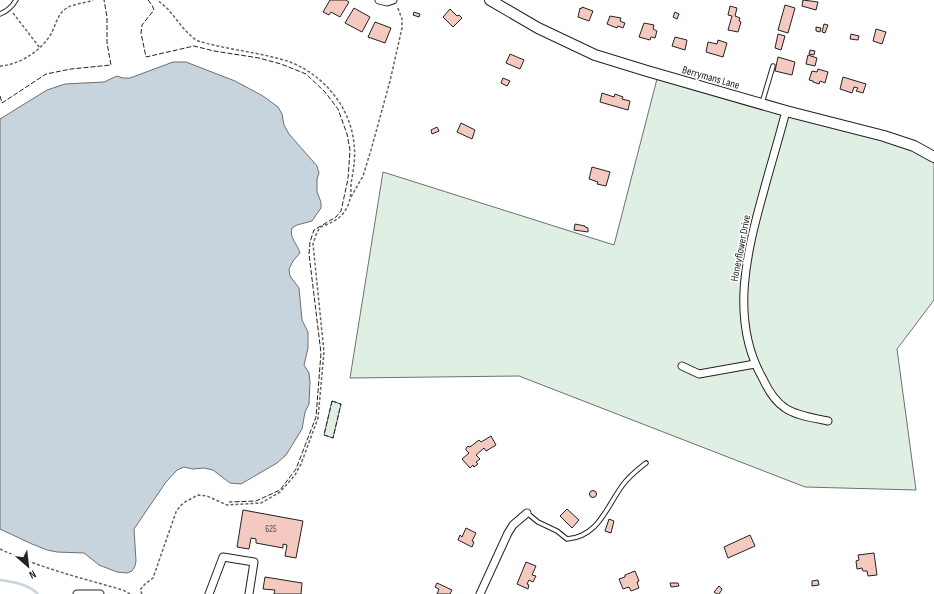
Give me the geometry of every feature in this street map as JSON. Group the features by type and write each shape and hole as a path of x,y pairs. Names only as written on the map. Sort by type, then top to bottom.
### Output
{"street":[{"path":"379,0 395,3"},
{"name":"Berrymans Lane","path":"490,0 538,28 595,55 646,72 786,111 884,136 914,146 934,157"},
{"name":"Honeyflower Drive","path":"786,111 755,223 745,270 744,300 746,329 755,364 770,392 784,407 795,413 828,421"},
{"path":"682,366 699,374 755,364"},
{"path":"480,594 508,533 513,525 526,513"},
{"path":"209,594 223,557 254,562 249,594"},
{"path":"77,594 100,594"}],"lane":[{"path":"0,14 9,9 16,0"},
{"path":"761,104 773,66"},
{"path":"526,513 538,522 557,531 567,539 582,535 594,528 633,472 646,462"}],"path":[{"path":"0,66 6,66 19,61 40,48 51,34 64,10 69,6 85,4 93,0"},
{"path":"157,0 168,8 191,37 198,41 273,57 291,63 310,72 323,81 343,108 354,144 355,161 350,199"},
{"path":"142,594 140,590 141,587 153,578 176,512 180,506 189,499 198,495 207,496 227,505 261,503 280,492 295,475 301,464 318,418 324,352 313,244 319,229 340,217 363,176 390,82 402,28 402,19 395,3"},
{"path":"9,9 40,48"},
{"path":"0,549 46,568 123,590 130,594"}],"green space":[{"path":"657,79 900,145 934,162 934,300 897,349 916,490 805,487 519,376 350,378 383,172 614,245"},
{"path":"332,401 341,404 333,438 324,435"}],"shaded area":[{"path":"173,62 186,62 235,81 263,96 278,107 282,114 284,125 289,134 317,166 319,173 317,179 317,192 321,202 321,208 312,221 292,228 292,238 300,253 293,261 289,269 290,276 299,288 302,320 308,332 308,348 304,365 309,373 309,404 305,412 302,429 286,455 277,463 241,484 230,483 213,470 204,468 193,469 184,467 177,470 166,482 134,529 136,561 132,571 127,573 117,572 99,565 84,553 47,550 0,529 0,119 47,90 65,84 104,82 117,76 130,78"}],"building":[{"path":"330,0 346,0 349,2 340,17 331,12 329,15 323,12"},
{"path":"803,0 818,2 816,10 802,6"},
{"path":"785,5 795,8 788,33 778,30"},
{"path":"730,6 737,8 735,16 740,18 739,21 741,22 738,32 728,30 732,16 728,15"},
{"path":"582,7 593,11 589,21 578,17 580,8 581,9"},
{"path":"354,8 370,17 362,32 345,23"},
{"path":"450,9 457,16 459,15 462,18 453,27 443,17"},
{"path":"414,12 420,14 419,17 413,15"},
{"path":"675,12 679,14 677,19 673,17"},
{"path":"610,16 621,18 620,21 625,23 623,28 618,26 617,28 607,24"},
{"path":"375,22 391,28 385,43 368,37"},
{"path":"644,23 654,25 653,29 657,31 655,38 651,37 650,40 639,37"},
{"path":"824,24 828,25 825,33 822,32"},
{"path":"816,27 821,28 820,32 816,31"},
{"path":"876,29 886,32 882,44 873,41"},
{"path":"778,34 785,36 781,50 775,48"},
{"path":"851,34 859,36 858,40 850,39"},
{"path":"675,37 687,40 685,50 672,46"},
{"path":"718,40 727,43 723,57 706,52 708,42 717,44"},
{"path":"810,50 815,51 814,55 809,54"},
{"path":"510,54 524,60 520,69 506,63"},
{"path":"808,55 817,58 815,66 806,64"},
{"path":"778,57 795,62 792,75 775,71"},
{"path":"818,69 828,72 825,83 820,81 819,84 809,80 812,71 817,72"},
{"path":"843,77 866,84 863,93 856,91 858,88 854,87 852,93 840,89"},
{"path":"503,78 510,81 507,86 501,83"},
{"path":"602,93 614,97 615,94 623,97 622,99 630,101 628,110 600,102"},
{"path":"461,123 475,130 472,139 457,132"},
{"path":"437,127 439,131 432,134 431,130"},
{"path":"592,167 610,172 606,186 597,184 598,182 589,179"},
{"path":"575,224 585,226 588,228 588,232 574,230"},
{"path":"491,436 496,445 486,451 484,448 476,455 480,459 476,462 478,464 474,467 473,465 470,468 462,459 469,453 466,448 468,446 470,447 479,440 481,442"},
{"path":"593,491 596,494 593,497 590,494"},
{"path":"567,509 579,520 572,528 560,516"},
{"path":"243,510 303,521 296,558 285,556 287,545 283,544 283,548 256,543 256,539 251,538 249,549 237,547"},
{"path":"609,519 614,521 611,533 605,531"},
{"path":"466,528 476,533 472,541 474,542 472,547 458,540 460,535 462,537"},
{"path":"750,535 755,546 728,558 724,547"},
{"path":"874,553 877,575 868,576 867,571 863,571 862,568 857,569 856,561 859,560 858,555"},
{"path":"526,562 536,566 532,575 536,576 533,582 529,580 527,584 529,585 528,589 517,584"},
{"path":"635,571 639,581 637,582 639,588 631,591 629,587 623,589 619,579"},
{"path":"265,577 302,583 301,594 274,594 275,590 263,589"},
{"path":"818,580 819,585 812,586 812,581"},
{"path":"437,583 452,590 450,594 437,594 439,589 435,587"},
{"path":"670,583 678,583 679,586 671,587"},
{"path":"719,586 722,589 719,594 717,594 714,592"}],"waterway":[{"path":"0,580 25,586 38,594"}],"fence":[{"path":"0,96 2,103 46,74 71,69 111,65 107,43 107,17 104,0"},
{"path":"148,0 154,10 142,25 141,33 146,57 194,46 214,51 259,58 281,64 306,74 325,92 338,109 347,134 350,150 348,179 341,211 336,217 314,230 310,242 309,254 321,353 316,417 296,469 280,490 256,501 229,502"},
{"path":"332,401 341,404 333,438 324,435 332,401"}]}
